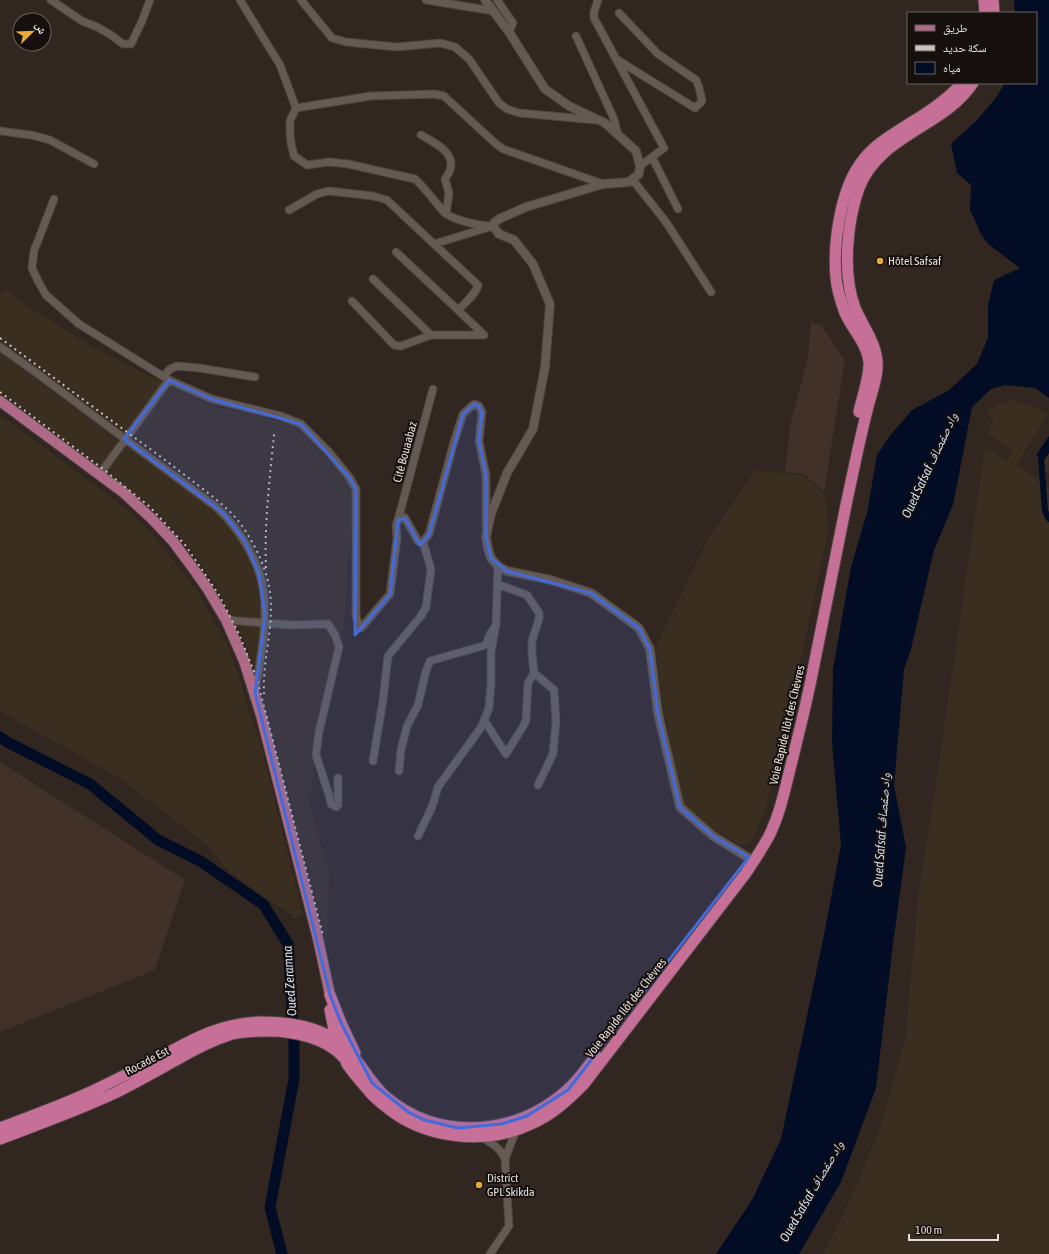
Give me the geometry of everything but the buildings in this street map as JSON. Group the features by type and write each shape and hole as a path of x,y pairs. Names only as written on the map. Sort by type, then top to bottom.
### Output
{"highway":[{"path":"984,0 985,12"},
{"path":"993,0 994,12"},
{"name":"Voie Rapide Ilôt des Chèvres","path":"333,1043 368,1091 386,1107 403,1119 422,1128 452,1136 480,1136 516,1130 531,1124 548,1115 570,1098 584,1084 669,973 751,859 769,820 776,796 813,636 839,503 868,374 869,362 867,352 846,314 840,299 836,278 837,239 845,196 848,185 866,156 886,139 947,98 961,84"},
{"name":"Voie Rapide Ilôt des Chèvres","path":"333,1043 350,1052 372,1083 386,1097 408,1112 424,1120 458,1128 481,1128 502,1124 527,1116 549,1104 568,1090 769,836 783,798 805,706 857,452 878,367 876,352 872,340 854,304 850,288 847,246 850,221 855,201 860,185 870,168 880,156 954,104 972,84"},
{"path":"329,995 357,1057 372,1083"},
{"path":"312,1032 323,1025 326,1020 329,995"},
{"path":"329,995 333,1043"},
{"name":"Rocade Est","path":"0,1128 97,1089 210,1031 229,1025 246,1023 278,1027"},
{"name":"Rocade Est","path":"0,1139 57,1118 117,1092 202,1046 234,1034 251,1031 271,1031 278,1027 291,1024 312,1032 333,1043"}],"main road":[{"path":"0,401 138,505 172,540 207,588 226,620 244,661 255,693 318,939 329,995"}],"street":[{"path":"51,0 82,21 111,35 122,44 131,44 150,0"},
{"path":"240,0 280,65 296,108 290,121 291,143 294,156 307,165 329,162 348,164 415,179 422,185 446,214 471,224 493,226"},
{"path":"301,0 332,38 346,42 397,47 440,43 455,47 469,59 491,93 499,103 507,109 519,113 599,120"},
{"path":"426,0 494,11"},
{"path":"434,244 493,226 499,219 526,207 603,184 629,182 639,174 640,166 636,151 605,123 569,106 546,89 509,32 485,0"},
{"path":"497,0 513,23 509,32"},
{"path":"598,0 594,12 594,18 664,148 640,166"},
{"path":"616,58 695,108 702,102 696,80 658,54 619,13"},
{"path":"576,36 614,119 618,135"},
{"path":"296,108 371,96 434,94 444,96 503,149 603,184"},
{"path":"0,131 31,135 50,140 94,164"},
{"path":"421,135 440,146 450,159 450,169 445,179 449,193 446,214"},
{"path":"652,157 678,209"},
{"path":"632,180 666,222 711,292"},
{"path":"288,210 316,194 329,191 372,196 388,200 478,285 478,288 458,310"},
{"path":"54,199 34,251 32,268 46,296 79,324 166,378"},
{"path":"486,537 491,514 508,473 532,429 546,368 550,304 533,264 514,240 499,234 495,231 493,226"},
{"path":"352,301 394,345 401,346 431,336 484,335 396,252"},
{"path":"373,279 431,336"},
{"path":"0,346 216,507 232,524 251,554 259,574 264,593 264,623 255,693"},
{"path":"99,475 166,378 170,369 177,366 255,377"},
{"name":"Cité Bouaabaz","path":"166,378 212,399 281,416 300,424 330,452 350,478 356,489 356,616 361,628 390,594 397,538 396,525 433,389"},
{"path":"423,542 429,534 463,414 474,404 479,406 482,412 478,441 486,475 486,537 491,558 498,566 507,571 551,580 591,593 639,628 650,649 658,713 680,807 714,836 751,859"},
{"path":"398,520 404,517 418,541 423,542"},
{"path":"373,761 383,700 388,656 421,616 426,607 431,569 423,542"},
{"path":"418,836 432,807 438,787 482,726 489,708 491,653 496,625 498,566"},
{"path":"484,720 506,754 526,720 528,683 534,673 532,641 539,618 539,613 527,595 497,584"},
{"path":"226,620 292,625 328,624 335,635 339,647 319,732 316,755 331,804 336,807 338,805 338,778"},
{"path":"399,771 401,750 407,726 418,705 426,671 430,661 486,645 489,636 496,625"},
{"path":"534,673 554,690 556,721 553,754 538,784"},
{"path":"505,1159 516,1130"},
{"path":"480,1136 502,1151 505,1159 509,1226 490,1254"}],"highlighted area":[{"path":"169,380 212,399 301,424 350,478 356,489 355,635 390,594 398,520 405,518 420,545 429,534 463,414 474,404 479,406 482,412 479,441 486,475 486,537 491,558 507,571 591,593 639,628 650,649 658,713 680,807 713,836 749,857 568,1090 527,1116 502,1124 458,1128 424,1120 408,1112 372,1083 341,1023 330,995 255,693 265,615 259,574 244,540 223,513 124,439"}],"shaded area":[{"path":"5,288 23,303 83,341 133,368 216,407 250,413 299,427 318,443 354,489 344,625 337,646 317,737 310,806 329,872 327,943 267,710 252,660 238,627 214,583 194,554 175,531 152,508 0,391 0,294"},
{"path":"811,322 821,325 845,360 824,492 804,474 785,472 791,420 808,358"},
{"path":"1011,399 1048,413 1017,464 1049,489 1049,1254 823,1254 839,1224 881,1125 905,1040 919,888 936,783 985,447 1007,461 1013,452 987,433 993,422 986,412"},
{"path":"0,415 131,512 152,534 198,592 229,648 241,682 262,749 303,916 293,919 293,916 262,896 225,868 210,847 119,778 0,711"},
{"path":"1049,453 1049,474 1046,471 1044,460"},
{"path":"755,470 804,476 825,495 828,531 782,748 764,813 753,839 747,844 739,844 701,822 682,805 661,694 656,647 708,539"},
{"path":"0,762 185,880 155,970 0,1032"}],"water":[{"name":"Oued Safsaf واد صفصاف","path":"1014,0 1049,0 1049,398 1035,388 1005,385 991,389 972,407 953,505 934,550 911,649 904,669 894,785 906,848 876,1088 841,1182 799,1254 716,1254 752,1200 781,1139 823,940 841,845 832,742 833,669 851,567 867,513 877,455 889,437 912,410 948,391 977,364 988,338 988,305 994,280 1020,268 988,244 981,234 970,210 971,185 957,173 951,144 977,120 995,99 1004,84 1037,84 1037,12 1015,12"},
{"path":"1049,436 1049,453 1044,460 1036,455"}],"waterway":[{"path":"1049,445 1041,458 1045,511 1049,519"},
{"name":"Oued Zeramna","path":"0,737 90,784 158,840 200,861 263,904 288,944 294,1042 294,1079 270,1207 282,1254"}],"railway":[{"path":"0,338 204,490 227,509 242,525 252,541 264,568 271,600 264,694"},
{"path":"0,392 103,469 150,507 186,546 219,595 239,634 257,679 323,935"},
{"path":"266,568 267,517 274,434"}],"place":[{"name":"Hôtel Safsaf","path":"880,261"},
{"name":"District GPL Skikda","path":"479,1185"}]}
